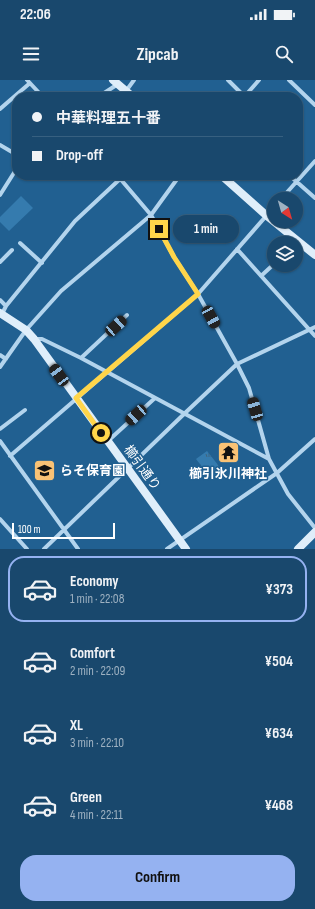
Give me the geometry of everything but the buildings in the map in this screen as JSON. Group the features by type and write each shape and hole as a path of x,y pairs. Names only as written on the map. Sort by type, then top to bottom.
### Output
{"street":[{"path":"104,92 116,82 126,91 134,80"},
{"path":"228,80 239,92"},
{"path":"248,92 259,80"},
{"path":"290,80 302,92"},
{"path":"18,92 28,82 38,92"},
{"path":"303,92 315,104"},
{"path":"0,109 12,97"},
{"path":"0,145 12,152"},
{"path":"303,175 315,161"},
{"path":"0,195 12,176"},
{"path":"3,311 75,221 115,180"},
{"path":"121,180 151,215 174,257 198,294 249,388 269,460 288,494 315,528"},
{"path":"0,367 26,330 61,292 151,215 176,180"},
{"path":"10,456 198,294 267,216 227,180"},
{"path":"295,180 315,198"},
{"path":"288,192 297,182"},
{"path":"280,228 289,236"},
{"path":"20,243 42,263"},
{"path":"303,247 315,256"},
{"path":"237,249 315,336"},
{"path":"0,262 12,250"},
{"path":"261,276 267,270"},
{"path":"0,300 3,311"},
{"name":"櫛引通り","path":"3,311 26,330 34,339 186,549"},
{"path":"81,358 127,316"},
{"path":"44,549 237,364 315,327"},
{"path":"34,339 42,339 81,358 269,460"},
{"path":"0,356 6,359"},
{"path":"107,441 155,398"},
{"path":"0,429 25,410"},
{"path":"167,549 276,473 315,440"},
{"path":"0,441 78,549"},
{"path":"0,519 27,549"},
{"path":"298,549 315,532"}],"green space":[{"path":"21,196 33,208 9,231 0,222 0,217"},
{"path":"207,451 222,470 211,478 196,459"}],"place":[{"name":"櫛引氷川神社","path":"228,452"},
{"name":"らそ保育園","path":"44,471"}],"route":[{"path":"101,433 76,398 198,294 174,257 159,229"}]}
